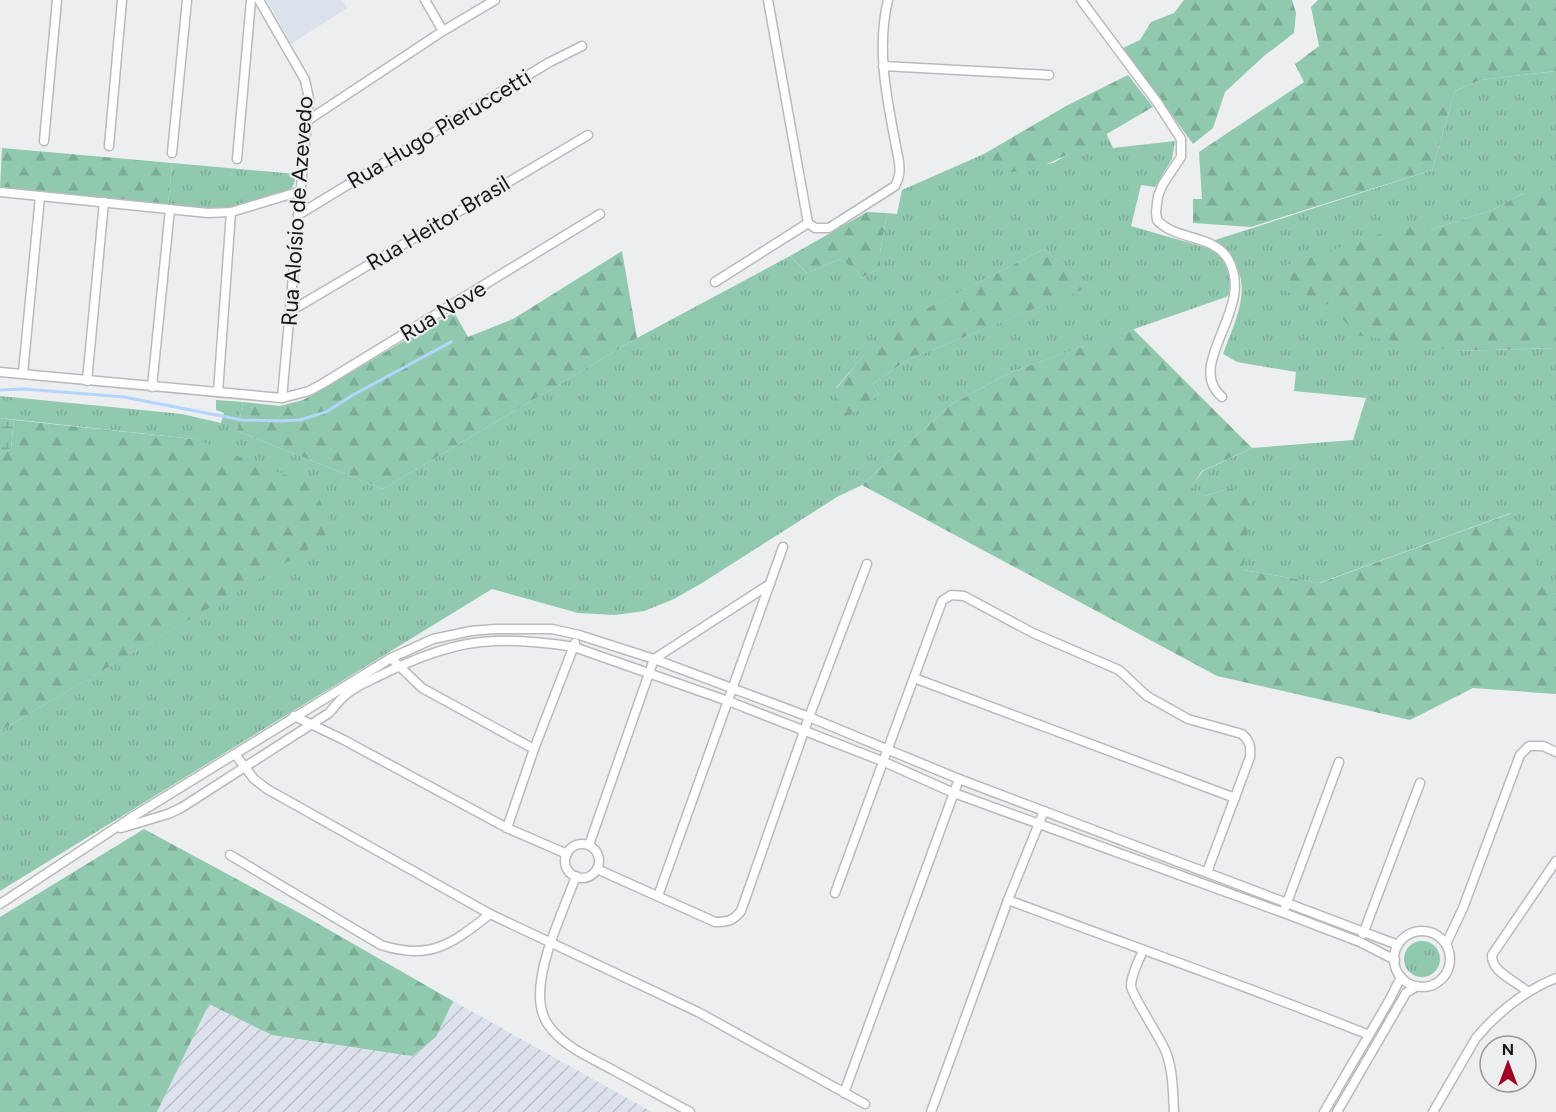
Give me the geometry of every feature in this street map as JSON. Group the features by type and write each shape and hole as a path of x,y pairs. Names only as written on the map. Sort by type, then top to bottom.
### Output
{"street":[{"path":"44,141 57,0"},
{"path":"109,146 122,0"},
{"path":"172,153 187,0"},
{"path":"237,159 251,0"},
{"name":"Rua Aloísio de Azevedo","path":"259,0 305,80 309,99 282,398"},
{"path":"425,0 443,31"},
{"path":"307,121 443,31 495,0"},
{"path":"768,0 808,223 815,228 829,228 895,186 898,180 899,162 883,66 882,40 888,0"},
{"path":"1081,0 1181,139 1181,158 1163,184 1158,196 1157,220 1172,231 1218,248 1228,258 1234,272 1235,298 1211,361 1212,384 1222,398"},
{"name":"Rua Hugo Pieruccetti","path":"298,215 548,63 582,46"},
{"path":"883,66 1049,75"},
{"name":"Rua Heitor Brasil","path":"289,312 588,135"},
{"path":"0,192 208,213 231,212 301,191"},
{"path":"23,374 40,195"},
{"path":"87,381 104,202"},
{"path":"152,387 170,209"},
{"path":"218,392 231,212"},
{"name":"Rua Nove","path":"282,398 309,391 600,214"},
{"path":"715,282 808,223"},
{"path":"0,372 282,398"},
{"path":"658,896 783,547"},
{"path":"597,869 715,922 727,922 736,918 741,911 804,730 867,564"},
{"path":"589,845 654,659 771,584"},
{"path":"835,893 942,601 951,595 964,596 1033,633 1119,670 1147,696 1188,719 1242,734 1249,740 1250,757 1207,872"},
{"path":"495,629 495,640"},
{"path":"0,904 129,819 391,657 433,639 495,629 552,629 579,635 654,659 733,688 959,780 1398,945"},
{"path":"507,828 534,749 579,635"},
{"path":"117,828 168,814 197,798 329,713 345,694 399,667 432,653 471,643 495,640 549,643 574,647 728,701 882,761 954,793 1360,942 1395,960"},
{"path":"391,657 422,688 534,749"},
{"path":"914,678 1235,798"},
{"path":"294,716 507,828 567,854"},
{"path":"1446,944 1463,908 1524,748 1543,746 1556,752"},
{"path":"235,754 254,779 267,789 490,914 698,1012 865,1104"},
{"path":"1284,913 1339,762"},
{"path":"844,1094 959,780"},
{"path":"1360,942 1420,783"},
{"path":"931,1112 1008,900 1044,811"},
{"path":"589,845 597,853 599,864 597,869 590,876 571,874 566,865 567,854 574,846 589,845"},
{"path":"231,855 381,945 399,951 428,951 443,946 466,933 490,914"},
{"path":"1528,992 1497,970 1492,963 1492,955 1556,861"},
{"path":"576,876 550,944 540,995 542,1013 547,1024 559,1038 581,1053 690,1112"},
{"path":"1008,900 1218,976 1369,1035"},
{"path":"1337,1112 1406,993 1417,986 1433,984 1445,975 1450,960 1446,944 1437,935 1419,931 1407,936 1398,945 1395,960 1401,977 1417,986"},
{"path":"1143,950 1131,987 1167,1054 1173,1080 1174,1112"},
{"path":"1324,1112 1401,977"},
{"path":"1433,1112 1476,1038 1495,1017 1528,992 1556,978"}],"shaded area":[{"path":"267,0 342,0 347,8 291,44"},
{"path":"453,1001 652,1112 157,1112 209,1003 272,1035 436,1037"}],"green space":[{"path":"1184,0 1292,0 1296,13 1294,33 1264,56 1225,92 1213,128 1193,144 1123,48 1140,40 1151,22 1174,13"},
{"path":"1318,0 1556,0 1556,71 1481,80 1455,91 1432,170 1251,227 1193,223 1193,199 1202,199 1199,152 1304,82 1295,64 1319,46 1311,7"},
{"path":"1556,71 1556,193 1524,193 1492,210 1430,230 1330,303 1456,351 1556,348 1556,593 1551,596 1511,513 1319,583 1243,570 1232,488 1204,496 1190,488 1203,471 1252,448 1353,440 1366,398 1294,391 1296,372 1237,362 1223,354 1240,305 1241,280 1230,257 1212,241 1432,170 1455,91 1481,80"},
{"path":"1128,75 1153,107 1100,138 1055,160 1016,172 1001,170 984,154 1066,106"},
{"path":"1106,133 1113,148 1175,141 1172,159 1155,187 1141,185 1131,226 1214,250 1225,262 1229,271 1231,293 1226,297 1011,372 950,405 862,485 837,497 674,599 644,611 615,615 578,613 492,589 0,891 0,731 335,533 194,439 0,418 0,396 182,414 221,423 224,413 216,410 216,400 243,402 237,431 383,489 637,338 790,256 807,273 840,259 858,272 861,278 880,268 880,253 887,213 897,214 902,190 984,154 1000,169 1053,163","holes":["1044,249 1088,287 907,360 873,384 879,396 836,388 881,335 907,319"]},
{"path":"2,148 172,163 168,206 0,189"},
{"path":"172,163 296,174 294,184 289,191 239,207 216,210 168,206"},
{"path":"1524,193 1556,193 1556,348 1456,351 1356,335 1330,303 1315,310 1273,282 1287,265 1413,223 1430,230 1492,210"},
{"path":"867,212 887,213 880,253 880,268 861,278 858,272 840,259 807,273 790,256"},
{"path":"1044,249 1089,287 907,360 873,384 879,396 835,424 836,389 881,334"},
{"path":"622,251 637,338 383,489 237,431 243,402 280,406 303,400 454,312 468,337 513,319"},
{"path":"1133,329 1252,448 1202,471 1191,487 1204,496 1232,488 1252,496 1243,570 1320,583 1512,513 1551,595 1556,593 1556,694 1473,688 1410,720 1217,676 862,485 950,405 1011,372"},
{"path":"0,418 14,420 11,448 0,455"},
{"path":"14,420 194,439 312,485 336,533 0,731 0,455 11,448"},
{"path":"144,829 303,915 453,1001 436,1037 412,1056 272,1035 209,1004 157,1112 0,1112 0,917"},
{"path":"1422,941 1435,946 1440,959 1435,972 1422,977 1409,972 1404,959 1409,946"}],"waterway":[{"path":"0,390 24,389 124,397 242,420 300,420 326,412 451,342"}]}
